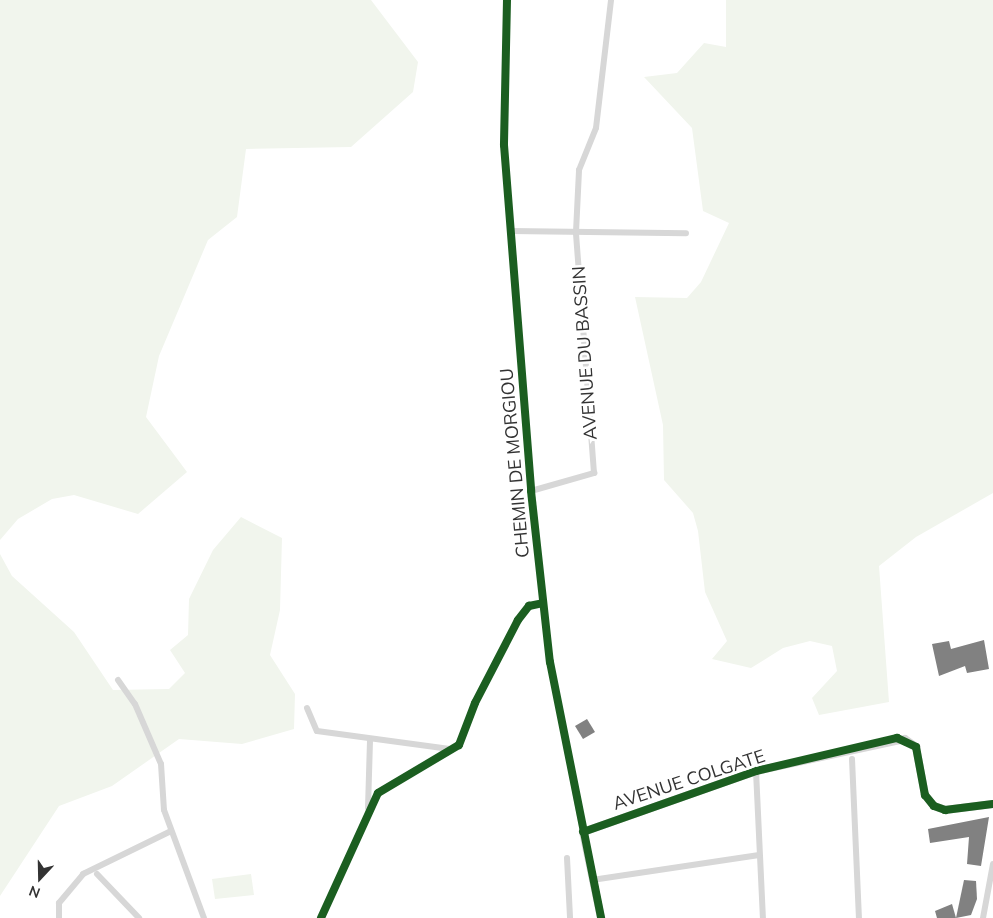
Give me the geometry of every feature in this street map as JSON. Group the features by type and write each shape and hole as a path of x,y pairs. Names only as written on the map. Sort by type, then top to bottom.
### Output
{"street":[{"name":"CHEMIN DE MORGIOU","path":"507,0 503,102 531,491 543,603 583,832 601,918"},
{"name":"AVENUE DU BASSIN","path":"531,491 594,473 576,232 579,170 596,128 611,0"},
{"path":"511,231 686,233"},
{"path":"321,918 368,812 385,787 451,749 464,738 475,703 518,620 529,606 543,603"},
{"path":"118,680 136,704 161,764 164,810 204,918"},
{"path":"307,708 318,731 370,740 451,749"},
{"name":"AVENUE COLGATE","path":"583,832 756,771 905,739 916,747 928,802 945,810 993,804"},
{"path":"368,812 370,740"},
{"path":"852,759 859,918"},
{"path":"756,771 763,918"},
{"path":"59,918 59,903 83,874 94,866 172,831"},
{"path":"592,880 759,855"},
{"path":"567,858 570,918"},
{"path":"983,918 993,864"},
{"path":"97,874 139,918"}],"shaded area":[{"path":"0,0 371,0 418,62 413,92 351,147 246,149 237,217 208,240 159,356 146,417 187,472 138,514 74,495 52,499 18,519 0,540"},
{"path":"726,0 993,0 993,493 916,537 879,566 889,702 819,715 812,698 837,671 832,646 810,641 783,648 751,668 712,659 727,641 705,592 698,531 693,513 664,480 663,425 635,297 687,298 701,282 729,223 703,211 692,128 644,77 677,73 704,43 726,47"},
{"path":"241,517 282,538 280,610 270,655 295,694 294,729 242,744 179,739 112,786 59,806 0,896 0,554 12,576 74,632 113,690 169,689 185,673 170,650 188,635 189,599 213,550"},
{"path":"251,874 254,895 215,899 212,879"}],"building":[{"path":"984,640 989,669 967,673 965,666 939,676 932,644 949,641 951,649"},
{"path":"587,719 595,732 583,739 575,726"},
{"path":"989,817 981,866 967,864 969,837 930,843 928,829"},
{"path":"964,880 976,881 977,899 971,915 956,918"},
{"path":"952,904 956,918 937,918 935,911"}],"cycle path":[{"path":"507,0 504,145 531,491 550,662 601,918"},
{"path":"321,918 378,793 459,745 475,703 518,620 529,606 543,603"},
{"path":"583,832 756,771 897,738 916,747 925,795 934,806 945,810 993,804"}]}
